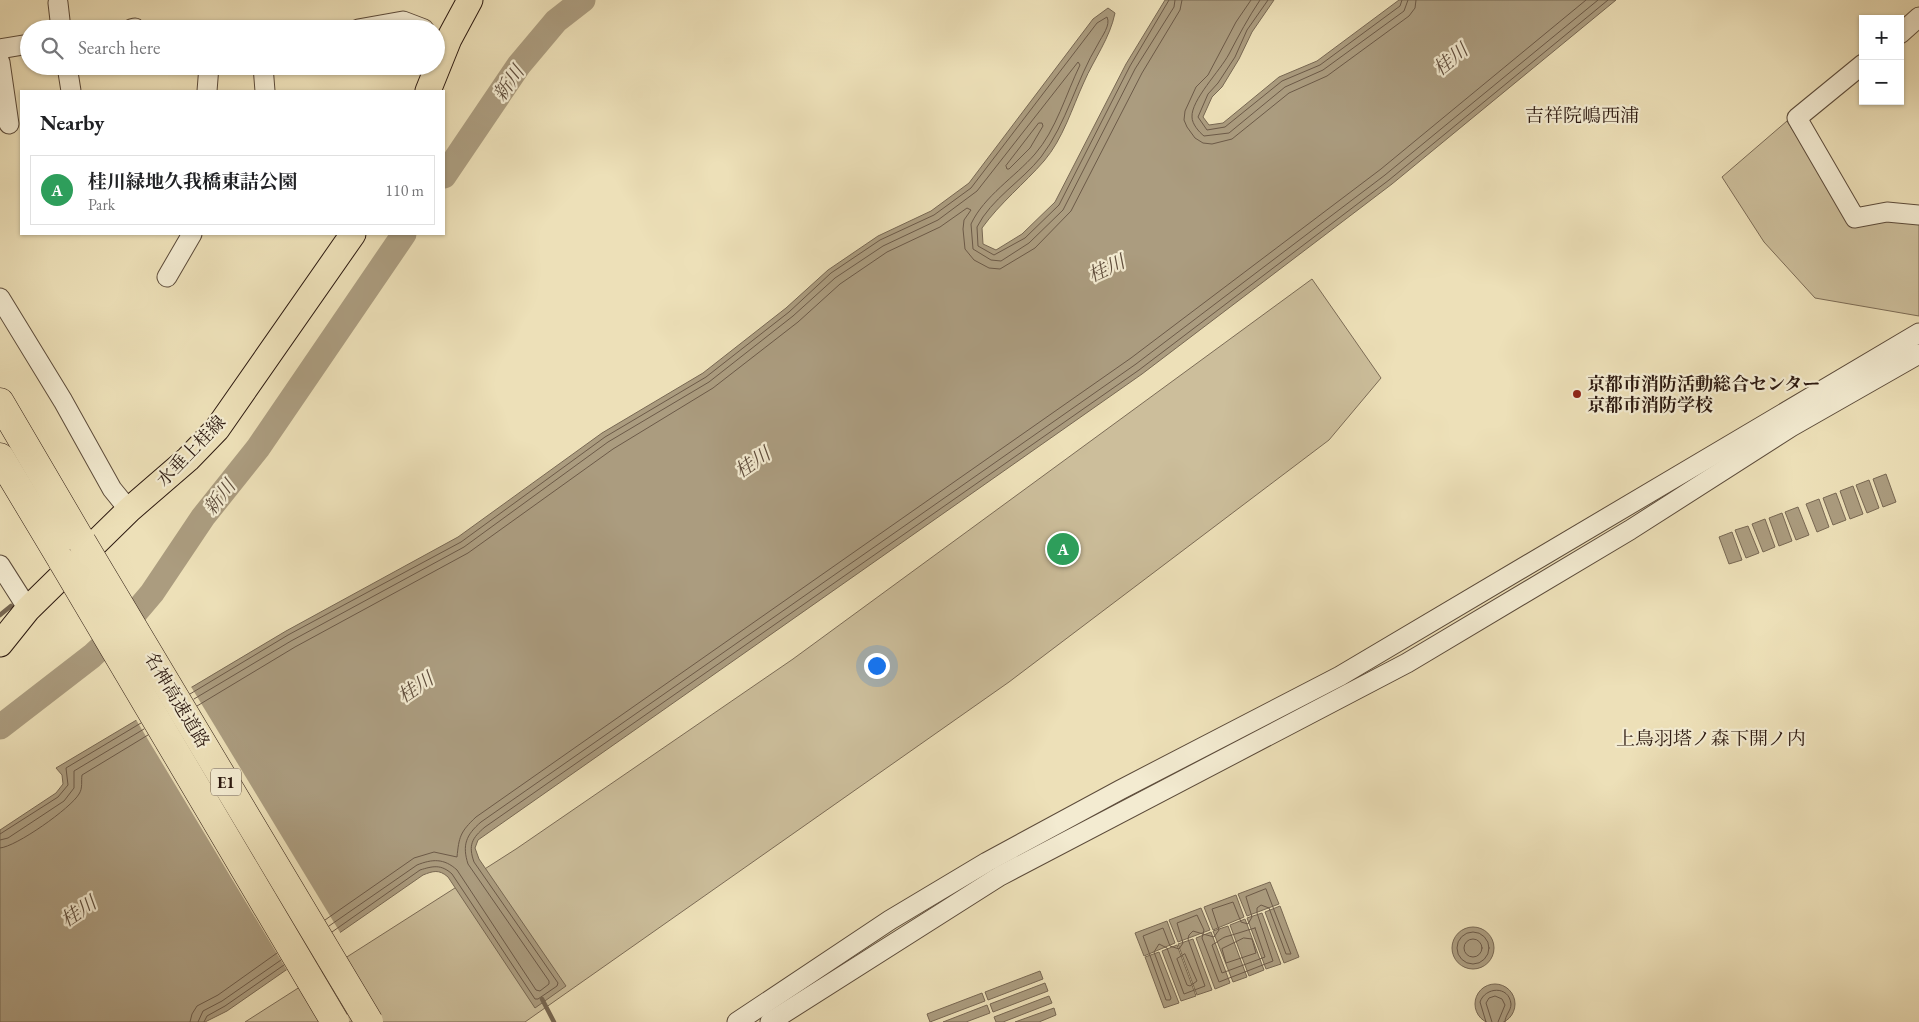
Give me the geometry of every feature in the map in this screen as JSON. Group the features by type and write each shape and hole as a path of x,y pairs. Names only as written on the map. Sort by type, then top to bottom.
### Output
{"highway":[{"name":"名神高速道路","path":"0,402 370,1022"},
{"name":"名神高速道路","path":"0,457 335,1022"}],"main road":[{"path":"445,49 470,0"},
{"path":"428,90 434,75"},
{"name":"水垂上桂線","path":"0,644 28,609 129,510 188,459 217,429 352,235"}],"street":[{"path":"58,3 60,20"},
{"path":"0,49 20,46"},
{"path":"0,62 9,124"},
{"path":"1859,67 1797,118 1855,218 1887,212 1919,215"},
{"path":"68,75 71,90"},
{"path":"207,90 208,75"},
{"path":"264,75 265,90"},
{"path":"167,278 191,235"},
{"path":"0,298 63,400 112,489 129,510"},
{"path":"737,1022 890,920 987,862 1120,790 1340,676 1919,333"},
{"path":"770,1022 1000,876 1407,663 1630,530 1791,427 1919,354"},
{"path":"0,566 28,609"},
{"path":"1120,790 1129,808"}],"shaded area":[{"path":"1787,121 1853,225 1893,220 1919,223 1919,316 1815,298 1764,242 1722,177"},
{"path":"1312,279 1381,378 1329,440 1009,682 525,1022 245,1022 516,849 793,659"}],"water":[{"name":"桂川","path":"1165,0 1274,0 1252,32 1239,59 1222,87 1212,97 1203,117 1209,125 1223,123 1279,77 1317,61 1399,0 1616,0 1392,184 1142,374 478,840 475,848 479,859 566,986 535,1008 448,877 442,873 430,872 227,1011 205,1022 0,1022 0,830 56,793 63,784 62,775 56,768 286,631 458,537 602,433 703,373 786,308 828,270 878,236 931,211 969,183 1093,19 1108,8 1115,13 1113,22 1057,143 1044,161 996,210 982,228 983,244 996,250 1022,234 1055,202 1126,64"},
{"path":"1886,474 1896,502 1883,507 1873,479"},
{"path":"1869,480 1879,508 1867,513 1856,485"},
{"path":"1853,486 1863,514 1850,519 1840,491"},
{"path":"1836,493 1846,520 1833,525 1823,498"},
{"path":"1819,499 1829,527 1817,532 1806,504"},
{"path":"1798,507 1809,535 1796,540 1785,512"},
{"path":"1782,513 1792,541 1779,546 1769,518"},
{"path":"1765,519 1775,547 1763,552 1752,524"},
{"path":"1748,526 1759,553 1746,558 1735,530"},
{"path":"1732,532 1742,560 1729,564 1719,537"},
{"path":"1270,882 1279,904 1247,916 1238,894"},
{"path":"1236,895 1244,917 1213,930 1204,907"},
{"path":"1280,906 1299,957 1284,963 1265,912"},
{"path":"1201,908 1210,930 1178,942 1169,920"},
{"path":"1262,913 1281,964 1266,969 1247,918"},
{"path":"1245,919 1264,970 1249,976 1230,925"},
{"path":"1167,921 1175,943 1144,956 1135,933"},
{"path":"1228,926 1247,977 1233,982 1213,931"},
{"path":"1473,927 1488,933 1494,948 1488,963 1473,969 1458,963 1452,948 1458,933"},
{"path":"1211,932 1230,983 1215,989 1196,938"},
{"path":"1193,939 1212,990 1197,995 1178,944"},
{"path":"1177,945 1196,996 1181,1001 1162,951"},
{"path":"1159,952 1179,1003 1164,1008 1145,957"},
{"path":"1040,971 1043,979 988,1000 985,992"},
{"path":"1045,983 1048,991 993,1012 990,1004"},
{"path":"1487,985 1503,985 1512,993 1515,1000 1514,1012 1503,1023 1487,1023 1476,1012 1476,996"},
{"path":"982,993 985,1001 930,1022 927,1014"},
{"path":"1049,996 1052,1003 1003,1022 996,1022 994,1017"},
{"path":"987,1005 990,1013 966,1022 943,1022"},
{"path":"1054,1008 1056,1015 1039,1022 1015,1022"}],"pier":[{"path":"190,685 341,934 288,972 135,718"}],"waterway":[{"name":"新川","path":"445,175 519,65 556,21 583,0"},
{"name":"新川","path":"0,727 92,656 124,626 152,593 203,517 258,448 403,235"},
{"path":"0,615 11,606"},
{"path":"542,999 554,1022"}],"place":[{"name":"京都市消防活動総合センター 京都市消防学校","path":"1577,394"},
{"name":"桂川緑地久我橋東詰公園","path":"1063,549"}],"district":[{"name":"吉祥院嶋西浦","path":"1582,115"},
{"name":"上鳥羽塔ノ森下開ノ内","path":"1711,738"}]}
